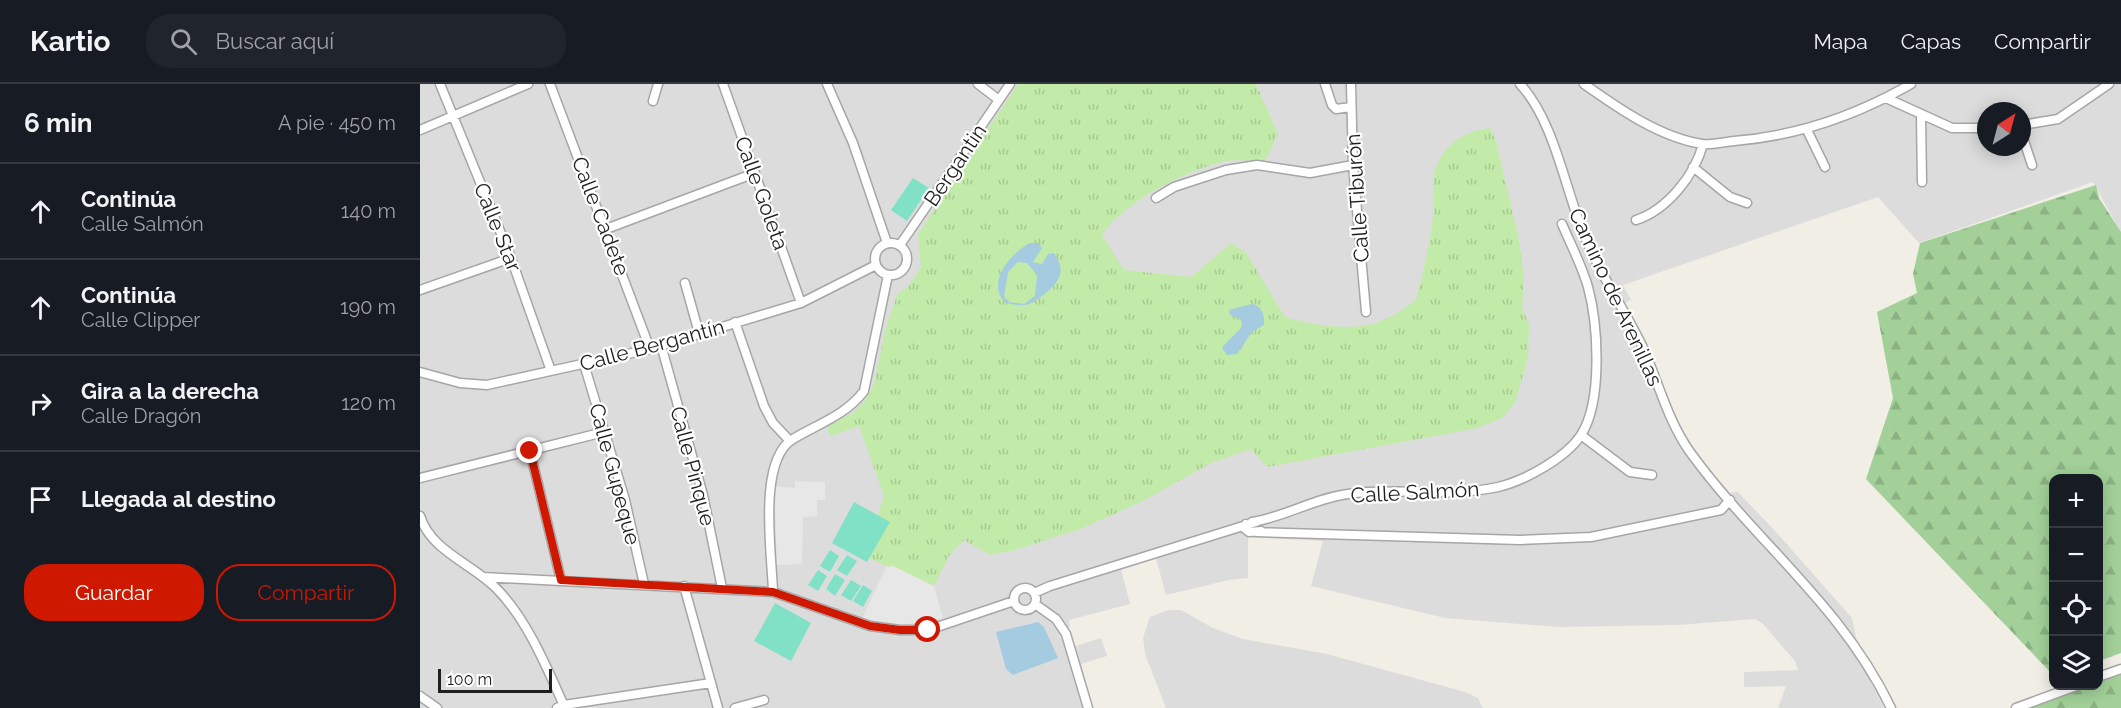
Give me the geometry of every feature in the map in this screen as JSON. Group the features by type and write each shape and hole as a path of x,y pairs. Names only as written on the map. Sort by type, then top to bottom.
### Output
{"street":[{"name":"Calle Star","path":"440,84 511,258 551,371"},
{"path":"420,130 528,84"},
{"name":"Calle Cadete","path":"550,84 650,348"},
{"path":"652,100 657,84"},
{"name":"Calle Goleta","path":"723,84 801,303"},
{"path":"828,84 853,143 887,243"},
{"path":"978,84 999,100"},
{"name":"Bergantin","path":"900,245 1010,84"},
{"path":"1325,84 1332,105 1336,109 1352,107"},
{"name":"Calle Tiburón","path":"1351,84 1353,165 1366,312"},
{"name":"Camino de Arenillas","path":"1520,84 1542,116 1585,238 1644,350 1669,416 1690,452 1844,627 1879,682 1891,708"},
{"path":"1584,84 1615,106 1663,132 1702,144 1754,140 1807,130 1886,98 1911,84"},
{"path":"2031,124 2058,119 2109,84"},
{"path":"1886,98 1921,116 1952,128 1977,128"},
{"path":"1921,116 1922,182"},
{"path":"1807,130 1825,167"},
{"path":"1636,220 1652,215 1687,178 1694,167 1702,144"},
{"path":"2029,156 2032,165"},
{"path":"1156,198 1174,188 1226,170 1257,165 1310,173 1353,165"},
{"path":"1694,167 1730,197 1747,203"},
{"path":"606,229 755,173"},
{"path":"1562,224 1588,286 1596,329 1596,378 1581,435 1630,472 1652,475"},
{"path":"887,243 900,245 907,258 905,267 897,274 888,275 876,265 878,250 887,243"},
{"path":"420,291 511,258"},
{"name":"Calle Bergantín","path":"420,372 460,383 487,385 584,364 661,345 801,303 876,265"},
{"path":"773,592 770,482 774,462 790,441 836,416 855,403 864,391 888,275"},
{"path":"686,283 699,333"},
{"path":"735,322 764,406 773,423 790,441"},
{"name":"Calle Pinque","path":"661,345 703,495 722,588"},
{"name":"Calle Gupeque","path":"584,364 625,500 644,584"},
{"path":"420,478 604,432"},
{"name":"Calle Salmón","path":"1255,528 1269,519 1345,494 1378,491 1446,493 1497,487 1525,478 1557,457 1581,435"},
{"path":"530,451 561,580"},
{"path":"1034,593 1050,586 1232,531 1255,528 1273,533 1520,540 1592,537 1721,510 1730,500"},
{"path":"420,516 424,535 497,589 525,629 562,707 711,682"},
{"path":"483,577 773,592 870,626 900,630 928,630 1014,601"},
{"path":"684,586 718,708"},
{"path":"1034,593 1028,589 1021,589 1015,594 1014,601 1022,610 1029,609 1035,604"},
{"path":"1034,593 1035,604 1056,619 1066,634 1088,708"},
{"path":"2103,675 2121,669"},
{"path":"2016,708 2065,690"},
{"path":"420,696 436,708"},
{"path":"735,708 764,700"}],"shaded area":[{"path":"420,84 2121,84 2121,233 2093,182 1919,243 1878,197 1623,285 1631,300 1621,305 1672,429 1728,493 1738,492 1852,618 1862,665 1884,708 1778,708 1786,686 1744,687 1744,672 1798,670 1795,661 1762,623 1755,619 1678,625 1558,627 1445,618 1311,586 1323,541 1248,537 1248,578 1229,580 1166,595 1155,555 1120,565 1130,604 1069,620 1070,626 1059,636 1076,646 1101,638 1107,656 1081,664 1093,708 420,708"},
{"path":"795,481 825,482 825,500 817,500 817,516 803,517 802,564 777,565 774,486 795,488"},
{"path":"893,566 934,586 943,618 902,625 862,619 886,567"},
{"path":"1168,610 1181,610 1213,628 1243,639 1327,654 1465,692 1478,698 1483,708 1166,708 1145,654 1143,638 1150,617"}],"green space":[{"path":"1018,84 1256,84 1278,134 1265,161 1228,161 1177,179 1142,198 1112,222 1102,235 1124,270 1191,277 1231,243 1246,253 1285,317 1334,326 1371,324 1392,316 1416,300 1432,227 1433,180 1437,165 1441,156 1454,142 1471,133 1490,128 1496,141 1519,240 1524,279 1522,308 1529,324 1528,358 1515,403 1502,418 1478,428 1267,467 1251,449 1211,463 1143,501 1083,528 1012,551 990,555 964,540 949,556 934,586 869,558 889,522 878,515 884,496 859,426 831,436 827,427 854,412 866,399 874,384 886,326 898,293 908,287 921,267 918,234"},
{"path":"913,178 929,188 907,221 891,210"},
{"path":"2096,185 2099,198 2121,232 2121,653 2103,660 2103,474 2049,474 2049,671 1866,479 1893,398 1877,312 1917,293 1913,274 1920,243"},
{"path":"854,502 890,522 867,562 832,543"},
{"path":"830,550 839,556 830,572 820,566"},
{"path":"847,555 857,561 847,576 837,570"},
{"path":"818,570 827,576 818,591 808,585"},
{"path":"835,574 845,580 835,596 826,589"},
{"path":"851,580 861,586 851,601 841,595"},
{"path":"863,585 872,591 863,607 853,601"},
{"path":"775,603 811,623 791,661 754,641"},
{"path":"2121,674 2121,708 2026,708 2076,690 2103,690 2103,680"}],"water":[{"path":"1030,243 1039,243 1042,248 1033,262 1042,264 1048,254 1054,253 1061,272 1053,287 1032,303 1023,305 1015,305 1006,303 1000,295 999,278 1009,261","holes":["1018,262 1027,263 1037,275 1035,296 1024,304 1008,302 1004,296 1008,272"]},
{"path":"1251,304 1258,306 1262,312 1264,325 1252,332 1237,354 1227,355 1222,348 1241,328 1242,323 1240,319 1230,315 1229,310"},
{"path":"1038,622 1044,627 1058,658 1013,675 1006,669 996,632"}],"route":[{"path":"530,451 561,580 746,588 773,592 870,626 900,630 928,630"}]}
